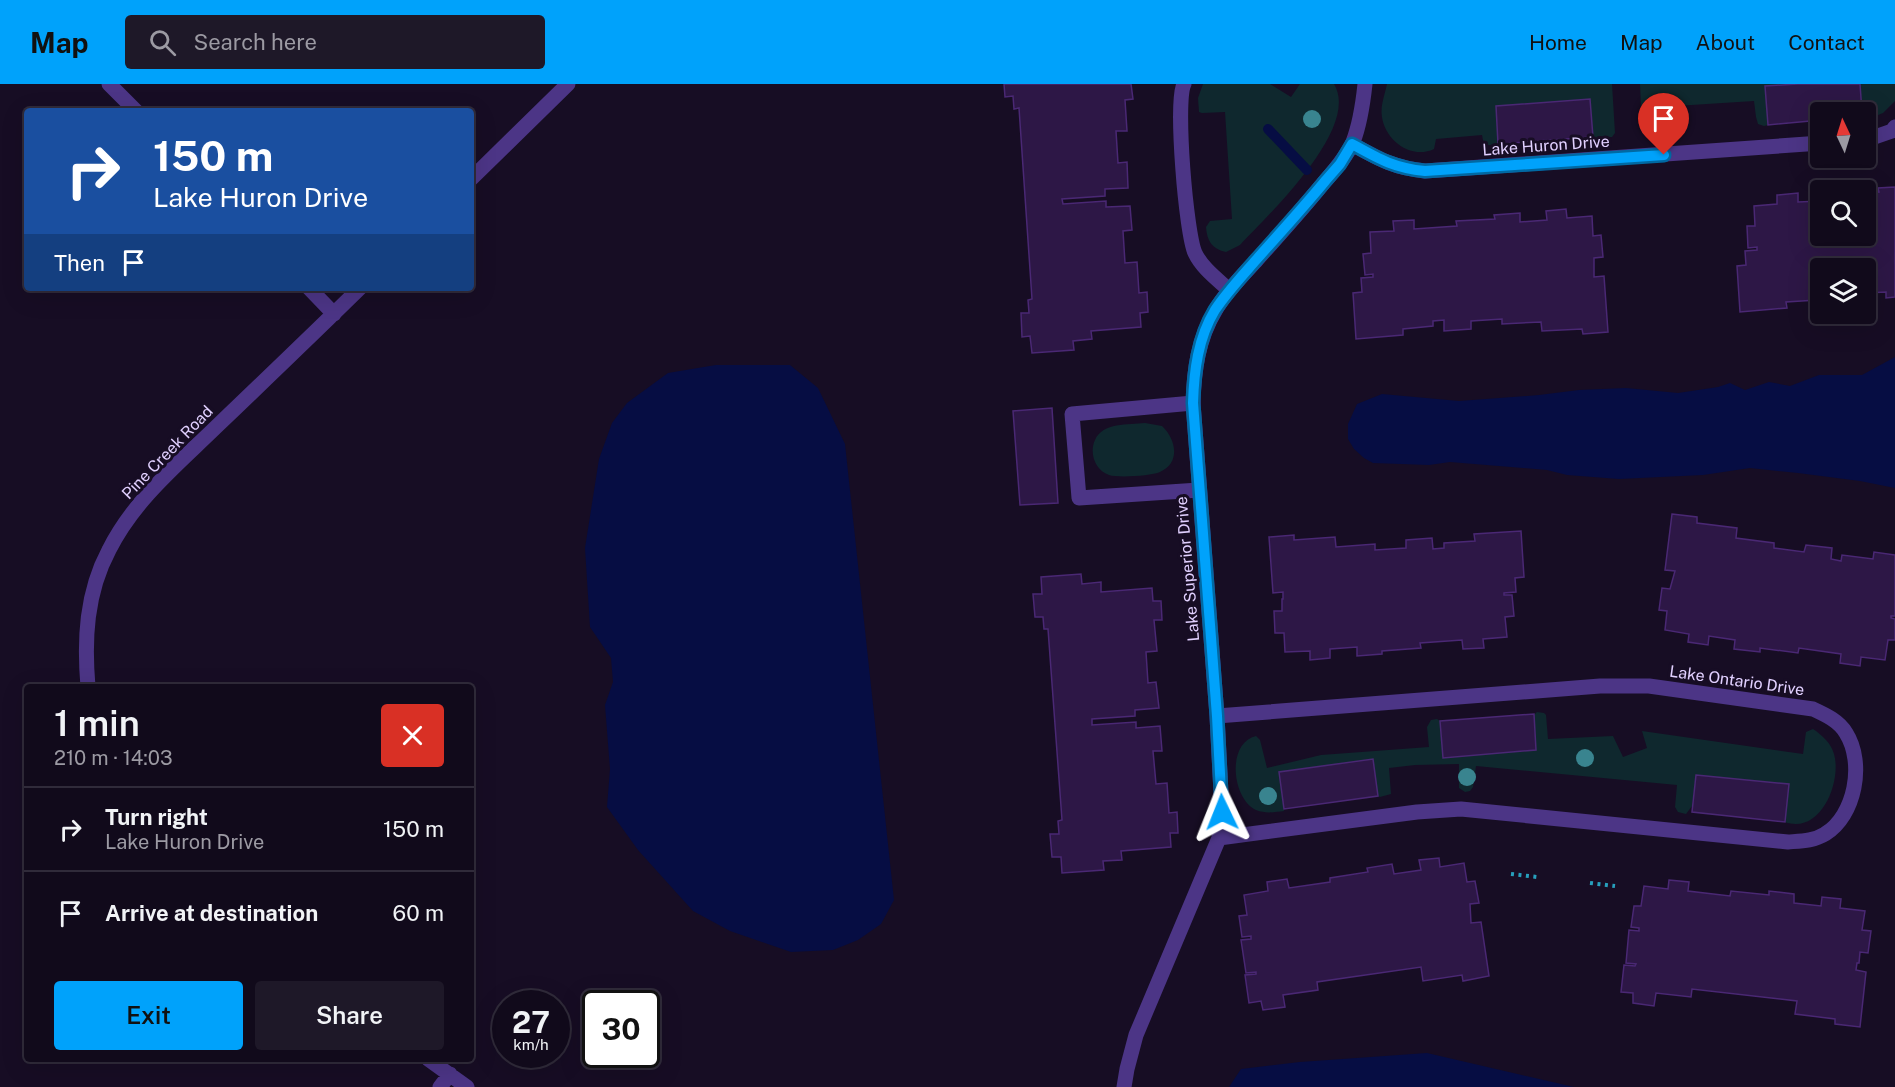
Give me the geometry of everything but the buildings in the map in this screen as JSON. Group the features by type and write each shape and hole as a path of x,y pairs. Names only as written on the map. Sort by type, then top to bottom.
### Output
{"street":[{"path":"109,84 133,108"},
{"path":"474,176 568,84"},
{"path":"1184,84 1181,90 1180,111 1189,235 1196,255 1207,270 1229,290"},
{"name":"Lake Superior Drive","path":"1124,1087 1136,1035 1219,838 1222,812 1217,716 1193,403 1193,378 1197,356 1214,311 1229,290 1340,164 1352,144 1359,125 1365,84"},
{"path":"1876,137 1895,128"},
{"name":"Lake Huron Drive","path":"1352,144 1386,163 1406,169 1425,171 1810,144"},
{"path":"312,291 334,314"},
{"name":"Pine Creek Road","path":"88,684 87,621 95,584 108,551 121,529 153,488 357,291"},
{"path":"1193,403 1072,414 1078,498 1199,490"},
{"name":"Lake Ontario Drive","path":"1217,716 1600,686 1649,686 1813,709 1827,716 1846,733 1855,756 1851,797 1842,817 1824,835 1806,840 1788,842 1461,809 1417,812 1219,838"},
{"path":"430,1062 445,1081 467,1087"}],"path":[{"path":"1511,874 1537,877"},
{"path":"1590,883 1615,886"}],"green space":[{"path":"1203,84 1270,84 1291,97 1300,84 1334,84 1339,102 1335,124 1308,170 1240,245 1226,252 1211,244 1206,227 1210,221 1232,219 1225,112 1199,112 1198,98"},
{"path":"1387,84 1612,84 1615,133 1612,137 1593,138 1590,100 1496,106 1497,145 1484,145 1482,135 1436,139 1434,149 1417,152 1400,146 1384,125 1382,109"},
{"path":"1640,84 1798,84 1768,125 1764,126 1758,124 1754,101 1644,108 1641,106"},
{"path":"1860,84 1895,84 1895,101 1883,113 1876,116 1876,102 1861,102"},
{"path":"1145,423 1162,426 1171,437 1174,457 1167,468 1160,472 1142,475 1113,476 1104,473 1097,465 1093,455 1093,445 1099,434 1110,427"},
{"path":"1537,712 1546,715 1548,739 1613,736 1623,757 1647,748 1642,731 1803,754 1806,732 1813,729 1826,740 1833,750 1836,765 1832,791 1818,813 1809,821 1798,824 1785,822 1789,784 1696,775 1692,806 1686,814 1678,812 1675,807 1677,785 1476,766 1473,787 1470,791 1465,792 1459,788 1459,764 1389,768 1391,794 1380,797 1372,759 1279,772 1284,811 1274,812 1256,810 1248,804 1238,784 1236,760 1240,749 1246,741 1256,736 1260,740 1267,768 1321,755 1429,747 1427,727 1431,720 1437,719 1440,721 1443,757 1536,750 1534,715"}],"shaded area":[{"path":"1895,357 1895,488 1860,481 1750,468 1703,475 1619,479 1450,462 1429,465 1373,463 1354,449 1348,439 1348,424 1357,404 1382,394 1459,401 1626,388 1678,393 1730,383 1745,390 1769,382 1790,386 1819,375 1862,375"},
{"path":"716,365 790,365 818,388 845,444 894,900 881,924 858,940 833,950 791,952 730,931 693,911 638,850 607,807 610,769 605,705 613,682 611,658 590,627 585,548 599,459 612,423 627,403 668,373"},
{"path":"1427,1053 1574,1087 1229,1087 1241,1069 1300,1062"}],"waterway":[{"path":"1268,129 1307,170"}],"route":[{"path":"1222,812 1217,716 1193,403 1193,378 1197,356 1214,311 1229,290 1340,164 1352,144 1386,163 1406,169 1425,171 1664,155"}]}
